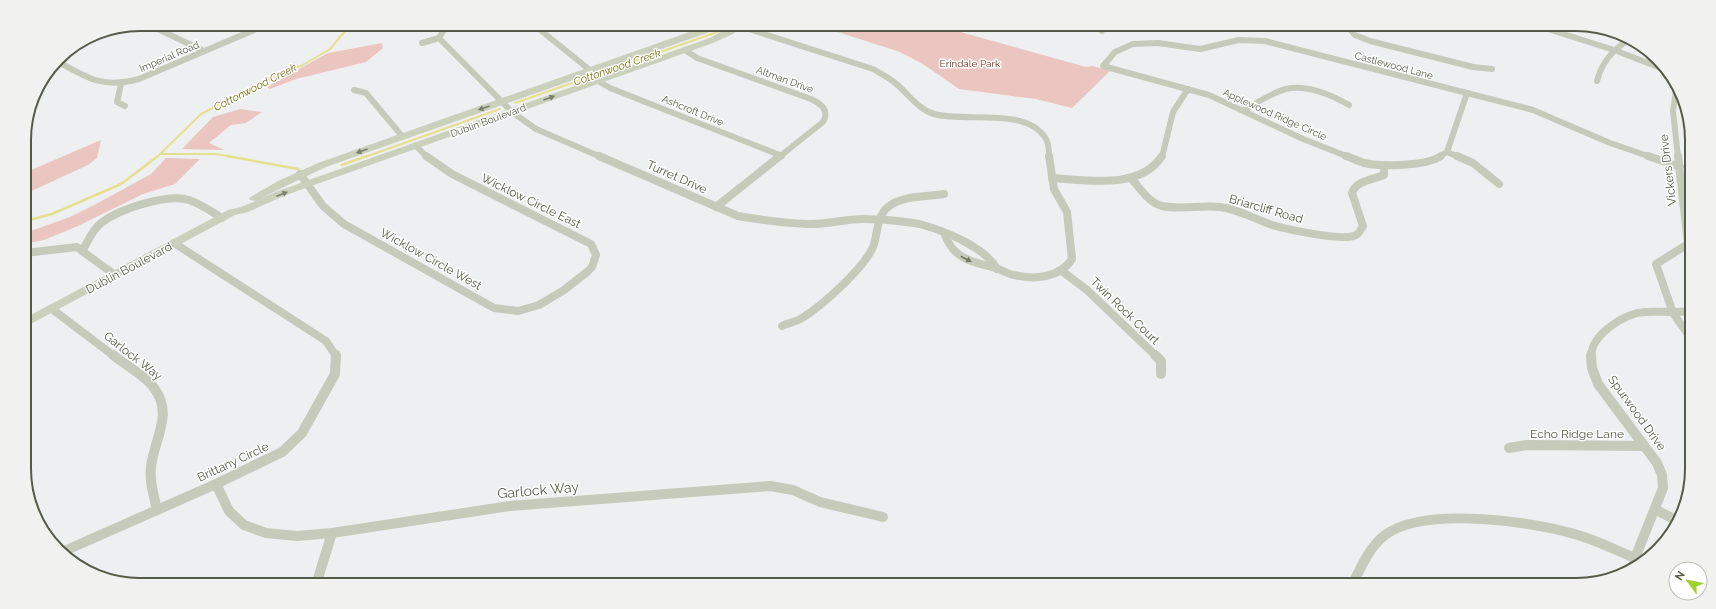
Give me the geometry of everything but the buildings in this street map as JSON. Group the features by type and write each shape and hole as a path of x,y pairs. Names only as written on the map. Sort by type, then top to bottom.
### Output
{"main road":[{"name":"Dublin Boulevard","path":"31,321 222,218 238,206 300,174 402,136 704,31"},
{"name":"Dublin Boulevard","path":"232,212 244,210 308,184 721,37 730,31"}],"street":[{"path":"163,31 204,51"},
{"name":"Imperial Road","path":"62,64 100,84 121,84 139,79 251,31"},
{"path":"422,43 439,38 443,31"},
{"path":"542,31 591,70"},
{"path":"758,31 873,69 893,80 920,107 933,114 951,117 999,117 1020,121 1038,130 1047,140 1054,189 1067,212 1072,259 1069,264 1062,270 1047,276 1014,275 976,264 955,253 949,247 945,235"},
{"path":"1352,31 1355,35 1370,41 1474,67 1492,69"},
{"path":"1554,31 1654,65"},
{"name":"Turret Drive","path":"439,38 503,101 512,112 536,129 716,207 738,216 759,220 819,224 853,220 880,220 922,225 953,237 976,249 992,260 997,269"},
{"name":"Castlewood Lane","path":"1103,66 1115,52 1133,44 1158,43 1200,48 1214,47 1233,41 1256,40 1533,110 1610,143 1680,167"},
{"path":"1597,80 1601,65 1614,50 1625,42"},
{"name":"Altman Drive","path":"685,50 697,58 811,99 825,108 827,117 782,156 716,207"},
{"name":"Applewood Ridge Circle","path":"1103,66 1188,89 1215,98 1244,110 1303,140 1364,163 1384,165 1427,162 1435,160 1446,152"},
{"name":"Ashcroft Drive","path":"598,81 610,88 782,156"},
{"path":"121,84 117,102 125,106"},
{"path":"1244,110 1288,88 1312,91 1340,99 1349,105"},
{"path":"1052,178 1102,180 1131,178 1150,170 1161,160 1172,115 1188,89"},
{"path":"354,90 366,94 402,136"},
{"path":"1467,93 1446,152 1473,163 1499,184"},
{"name":"Vickers Drive","path":"1675,96 1673,111 1685,215"},
{"name":"Wicklow Circle East","path":"416,146 428,158 452,174 586,240 591,244 596,255 591,267 567,287"},
{"name":"Briarcliff Road","path":"1131,178 1149,199 1162,206 1230,209 1282,228 1344,238 1357,235 1364,226 1352,193 1353,189 1359,183 1384,175 1384,165"},
{"name":"Wicklow Circle West","path":"300,174 323,206 344,224 494,308 512,311 534,307 567,287"},
{"path":"782,326 801,318 819,304 858,268 873,248 880,220 886,209 896,202 944,194"},
{"path":"82,251 102,223 130,208 150,203 179,198 188,200 222,218"},
{"name":"Brittany Circle","path":"67,550 271,458 292,443 302,433 335,374 337,359 332,346 326,341 174,243"},
{"name":"Vickers Drive","path":"1685,246 1663,258 1656,264 1657,271 1673,313 1685,330"},
{"path":"31,252 77,247 115,275"},
{"name":"Twin Rock Court","path":"1062,270 1087,290 1160,361 1161,374"},
{"name":"Garlock Way","path":"52,309 154,386 159,394 163,403 164,421 151,468 152,492 157,510"},
{"name":"Spurwood Drive","path":"1635,560 1656,510 1663,488 1662,475 1657,463 1598,384 1592,368 1591,354 1594,343 1601,333 1628,317 1644,312 1685,312"},
{"name":"Echo Ridge Lane","path":"1510,448 1527,446 1644,446"},
{"name":"Garlock Way","path":"216,484 229,511 235,518 249,527 281,536 332,533 510,506 770,486 793,490 820,502 883,517"},
{"path":"1656,510 1673,519"},
{"name":"Spurwood Drive","path":"1356,578 1372,547 1392,530 1416,522 1440,518 1546,527 1585,537 1633,561"},
{"path":"318,578 332,533"}],"green space":[{"name":"Erindale Park","path":"835,31 957,31 1086,67 1093,66 1110,71 1072,108 1036,99 959,89 923,64 900,52"},
{"path":"382,43 383,48 366,62 296,79 270,89 267,87 328,53"},
{"path":"240,109 262,112 246,123 231,125 209,143 224,150 182,149 213,117"},
{"path":"101,140 97,158 88,165 31,191 31,170"},
{"path":"166,158 200,159 175,184 143,194 78,226 44,240 31,242 31,231 70,217 151,174"}],"waterway":[{"name":"Cottonwood Creek","path":"157,157 201,114 274,76 301,66 330,49 345,31"},
{"name":"Cottonwood Creek","path":"515,103 720,31"},
{"name":"Cottonwood Creek","path":"365,157 500,109"},
{"name":"Cottonwood Creek","path":"161,154 216,154 233,157"},
{"name":"Cottonwood Creek","path":"31,219 52,214 121,184 158,156"},
{"name":"Cottonwood Creek","path":"227,156 298,169"},
{"name":"Cottonwood Creek","path":"342,165 367,156"}]}
